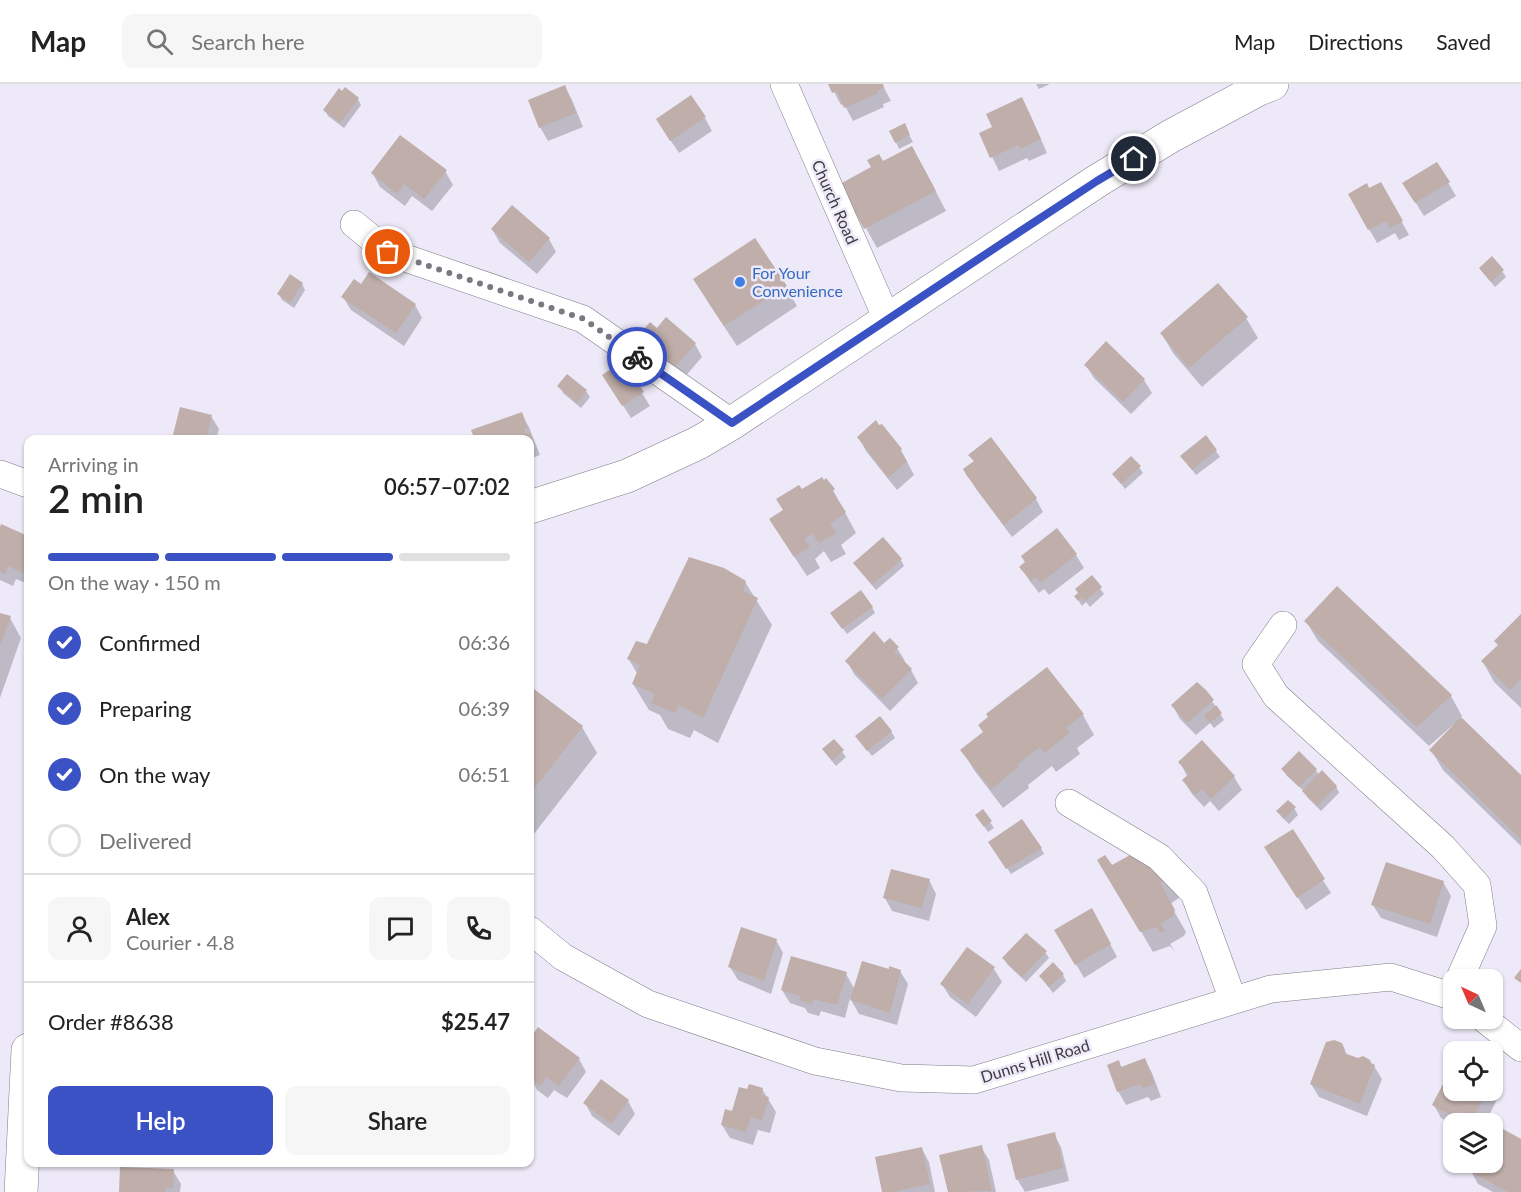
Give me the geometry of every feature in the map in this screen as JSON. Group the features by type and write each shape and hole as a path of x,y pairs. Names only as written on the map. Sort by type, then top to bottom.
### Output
{"main road":[{"path":"534,506 627,476 698,443 732,423 1097,181 1171,136 1272,84"},
{"path":"21,1192 24,1131"}],"street":[{"name":"Church Road","path":"783,84 886,319"},
{"path":"354,224 388,252 584,319 732,423"},
{"path":"0,474 24,483"},
{"path":"1282,625 1256,664 1276,696 1443,847 1477,885 1484,927 1465,969"},
{"path":"1069,803 1159,857 1194,893 1233,1000"},
{"name":"Dunns Hill Road","path":"534,933 563,957 648,1004 815,1061 901,1078 974,1080 1271,989 1391,977 1443,988"},
{"path":"1497,1029 1521,1048"}],"building":[{"path":"828,84 883,84 884,87 877,91 878,93 844,108 837,91 832,93"},
{"path":"565,85 576,113 539,128 528,100"},
{"path":"345,87 359,98 340,123 323,110 339,88 342,91"},
{"path":"691,95 706,117 670,141 656,119"},
{"path":"1022,97 1041,139 1020,149 1019,145 990,158 979,133 992,127 986,114"},
{"path":"905,123 910,135 895,143 889,131"},
{"path":"400,135 447,170 424,199 404,184 397,194 371,173"},
{"path":"912,146 936,191 864,229 840,184 871,167 867,160 879,154 883,161"},
{"path":"1437,162 1450,182 1415,203 1402,183"},
{"path":"1381,182 1403,221 1390,228 1386,221 1368,230 1348,194 1367,183 1369,188"},
{"path":"512,205 550,238 529,262 491,229"},
{"name":"For Your Convenience","path":"755,238 787,286 724,326 693,279"},
{"path":"1492,256 1504,270 1491,282 1479,268"},
{"path":"369,272 416,304 396,333 341,297 354,279 361,284"},
{"path":"290,274 303,283 290,303 277,294"},
{"path":"1218,283 1248,317 1189,368 1160,333"},
{"path":"666,317 696,343 675,367 639,335 650,322 657,328"},
{"path":"1106,341 1145,379 1123,402 1084,365"},
{"path":"616,366 621,373 629,369 644,392 622,406 602,375"},
{"path":"567,374 587,390 577,403 557,386"},
{"path":"180,407 212,415 207,435 173,435"},
{"path":"522,412 528,428 524,429 526,434 530,433 531,435 473,435 471,430"},
{"path":"876,420 902,449 900,451 907,461 888,478 857,437"},
{"path":"1206,435 1217,450 1192,470 1180,456"},
{"path":"991,437 1037,498 1004,525 963,469 974,461 968,455"},
{"path":"1131,456 1141,466 1121,484 1112,474"},
{"path":"822,477 824,480 826,478 835,489 832,491 846,512 830,524 836,533 819,543 812,533 804,539 810,547 794,557 769,519 783,510 776,499 799,485 802,489"},
{"path":"1,524 24,534 24,574 8,566 5,574 0,572"},
{"path":"1057,528 1077,554 1041,583 1036,577 1031,581 1019,567 1025,562 1021,556"},
{"path":"883,537 902,559 872,585 853,563"},
{"path":"689,557 724,568 746,581 743,591 758,598 703,718 679,705 675,713 651,703 655,694 632,684 640,665 627,659 636,641 647,644"},
{"path":"1092,575 1102,587 1085,601 1082,597 1078,601 1074,596 1078,593 1075,589"},
{"path":"1337,586 1452,695 1417,727 1304,621"},
{"path":"861,590 873,607 842,629 830,613"},
{"path":"0,613 11,616 0,646"},
{"path":"1521,614 1521,678 1510,690 1481,661 1498,645 1494,641"},
{"path":"874,631 884,643 890,638 899,647 894,651 912,669 882,699 845,661"},
{"path":"1047,667 1084,714 1066,728 1070,733 1044,753 1040,747 991,789 960,750 983,732 978,725 988,717 986,714"},
{"path":"1197,682 1214,700 1187,723 1171,705"},
{"path":"534,689 583,726 534,789"},
{"path":"1216,705 1222,713 1210,723 1204,716"},
{"path":"880,716 892,731 867,751 855,736"},
{"path":"1461,717 1521,775 1521,839 1429,750"},
{"path":"834,739 844,750 832,761 822,749"},
{"path":"1202,740 1235,776 1211,799 1202,789 1195,795 1182,780 1189,774 1178,762"},
{"path":"1299,751 1317,769 1299,787 1281,769"},
{"path":"1322,770 1337,786 1317,806 1302,791"},
{"path":"1288,800 1296,807 1284,819 1276,811"},
{"path":"983,809 992,821 984,827 975,815"},
{"path":"1022,819 1042,848 1006,869 988,842"},
{"path":"1293,829 1325,879 1297,898 1264,847"},
{"path":"1139,850 1152,870 1164,864 1172,876 1160,883 1175,910 1173,916 1160,924 1165,931 1161,933 1157,927 1140,932 1097,860 1105,855 1112,865"},
{"path":"1386,862 1444,881 1430,924 1371,905"},
{"path":"891,869 930,879 922,908 883,898"},
{"path":"1092,908 1111,944 1075,965 1054,930"},
{"path":"741,927 777,939 764,981 728,967"},
{"path":"1026,933 1047,951 1022,977 1002,958"},
{"path":"967,947 995,967 968,1004 940,984"},
{"path":"791,956 847,972 837,1005 813,999 812,1004 799,1000 800,996 781,990"},
{"path":"862,961 901,970 890,1013 850,1000"},
{"path":"1053,962 1064,974 1049,987 1039,976"},
{"path":"1521,969 1521,983 1514,978"},
{"path":"538,1027 580,1058 559,1086 546,1077 540,1086 534,1081 534,1032"},
{"path":"1334,1040 1342,1043 1344,1053 1358,1058 1363,1056 1375,1065 1360,1104 1310,1084 1326,1042"},
{"path":"1145,1058 1155,1084 1142,1088 1140,1084 1117,1092 1107,1065 1119,1060 1121,1067"},
{"path":"601,1079 629,1100 611,1124 583,1103"},
{"path":"749,1084 763,1088 761,1095 769,1097 762,1120 751,1117 746,1132 721,1125 725,1109 732,1111 739,1087 747,1089"},
{"path":"1443,1084 1443,1101 1482,1101 1476,1113 1460,1111 1459,1113 1447,1113 1432,1105"},
{"path":"1503,1129 1521,1139 1521,1192 1508,1192 1473,1173 1503,1173"},
{"path":"1055,1132 1063,1168 1016,1180 1007,1144"},
{"path":"982,1145 992,1191 948,1192 939,1155"},
{"path":"922,1147 930,1184 893,1192 882,1192 875,1157"},
{"path":"120,1167 174,1169 173,1188 165,1187 165,1192 119,1192"}],"way so far":[{"path":"388,252 584,319 637,357"}],"place":[{"name":"For Your Convenience","path":"740,282"}],"route":[{"path":"637,357 732,423 886,319 1134,159"}]}
